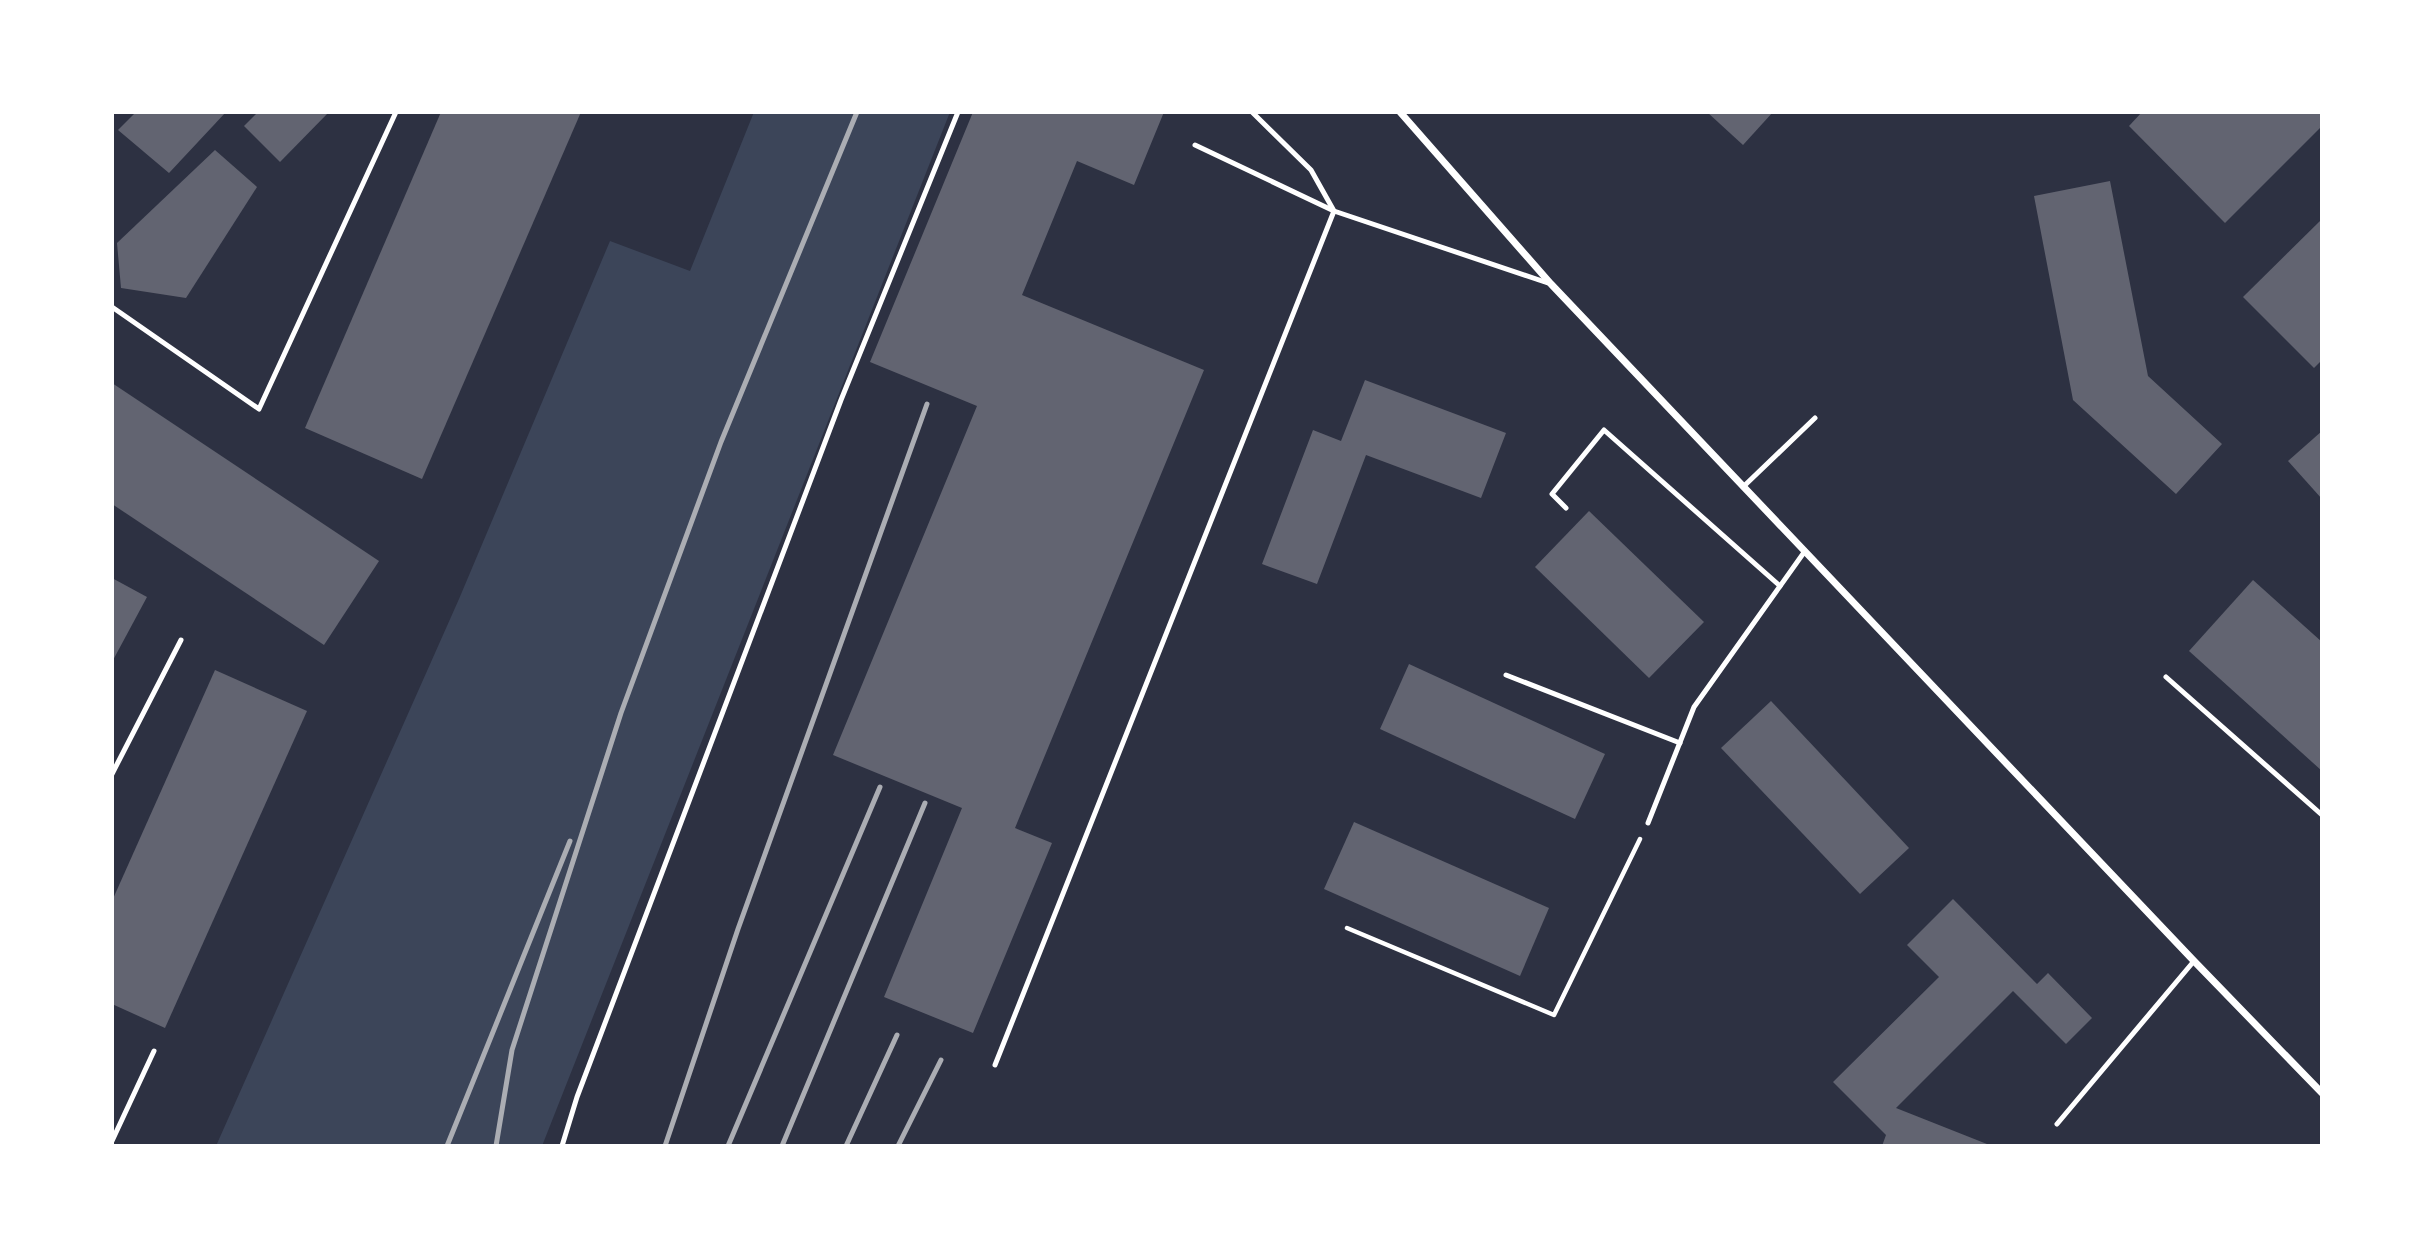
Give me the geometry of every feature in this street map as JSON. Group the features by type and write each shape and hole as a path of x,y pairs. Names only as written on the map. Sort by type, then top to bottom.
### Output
{"street":[{"path":"1400,112 1551,284 2322,1093"}],"lane":[{"path":"112,307 259,409 396,112"},
{"path":"562,1146 577,1097 841,400 958,112"},
{"path":"1252,112 1311,170 1335,211"},
{"path":"1195,145 1335,211 1551,284"},
{"path":"995,1065 1335,211"},
{"path":"1743,487 1815,418"},
{"path":"1566,508 1552,494 1604,430 1780,586"},
{"path":"1648,823 1694,707 1805,551"},
{"path":"112,775 181,640"},
{"path":"1506,675 1680,743"},
{"path":"2166,677 2322,815"},
{"path":"2057,1124 2194,961"},
{"path":"112,1141 154,1051"}],"path":[{"path":"1347,928 1554,1015 1648,823"}],"shaded area":[{"path":"754,112 950,112 542,1146 216,1146 459,599 610,241 690,271"}],"building":[{"path":"136,112 226,112 169,173 118,130"},
{"path":"258,112 329,112 280,162 244,126"},
{"path":"441,112 581,112 422,479 305,428"},
{"path":"973,112 1164,112 1134,185 1077,161 1022,295 1204,370 1015,828 1052,843 973,1033 884,997 962,808 833,755 977,406 870,362"},
{"path":"1707,112 1773,112 1743,145"},
{"path":"2142,112 2322,112 2322,126 2225,223 2129,126"},
{"path":"215,150 257,187 186,298 121,288 117,243"},
{"path":"2110,181 2148,376 2222,444 2176,494 2073,400 2034,196"},
{"path":"2322,219 2322,360 2314,368 2243,297"},
{"path":"1365,380 1506,433 1481,498 1366,455 1317,584 1262,564 1313,430 1341,441"},
{"path":"112,383 379,561 324,645 112,504"},
{"path":"2322,431 2322,499 2288,461"},
{"path":"1589,511 1704,622 1649,678 1535,567"},
{"path":"112,578 147,597 112,662"},
{"path":"2253,580 2322,642 2322,771 2189,651"},
{"path":"1409,664 1605,754 1575,819 1380,729"},
{"path":"215,670 307,711 165,1028 112,1004 112,901"},
{"path":"1771,701 1909,848 1860,894 1721,748"},
{"path":"1354,822 1549,908 1520,976 1324,889"},
{"path":"1953,899 2037,984 2048,973 2092,1018 2066,1044 2013,991 1896,1108 1992,1146 1882,1146 1886,1135 1833,1082 1939,977 1907,945"}],"railway":[{"path":"496,1146 512,1050 621,713 721,442 857,112"},
{"path":"665,1146 738,929 927,404"},
{"path":"728,1146 880,787"},
{"path":"782,1146 925,803"},
{"path":"447,1146 570,841"},
{"path":"846,1146 897,1035"},
{"path":"898,1146 941,1060"}]}
